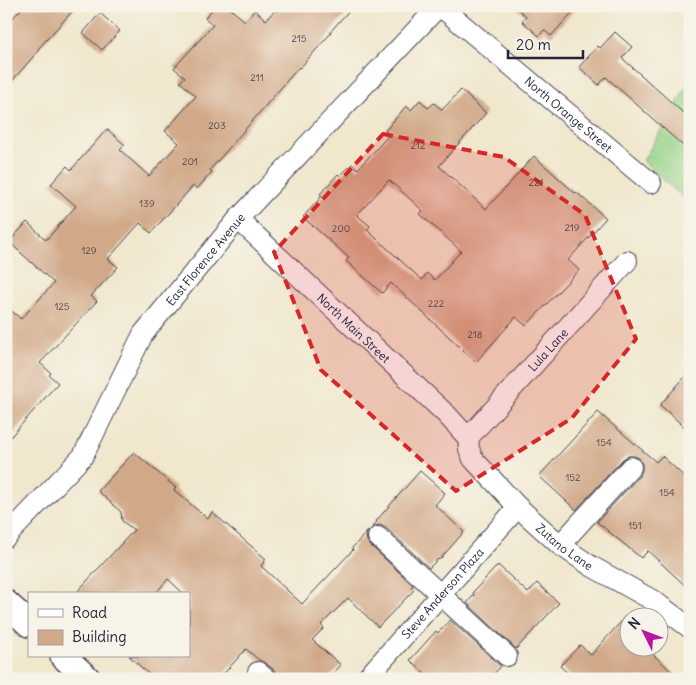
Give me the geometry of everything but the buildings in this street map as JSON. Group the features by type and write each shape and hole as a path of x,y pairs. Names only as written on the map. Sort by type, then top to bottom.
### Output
{"street":[{"name":"North Orange Street","path":"439,6 652,183"},
{"name":"East Florence Avenue","path":"6,537 83,456 143,334 238,218 439,6"},
{"name":"North Main Street","path":"238,218 447,415 468,438"},
{"name":"Lula Lane","path":"468,438 627,261"},
{"name":"Zutano Lane","path":"468,438 469,449 473,459 518,507 560,545 592,566 654,601 690,628"},
{"path":"560,545 631,467"},
{"name":"Steve Anderson Plaza","path":"366,679 518,507"},
{"path":"378,537 507,656"},
{"path":"6,603 28,623"},
{"path":"65,658 88,679"}],"highlighted area":[{"path":"383,134 504,157 585,215 636,339 572,418 456,491 321,370 274,252"}],"green space":[{"path":"690,81 690,204 643,161"}]}
